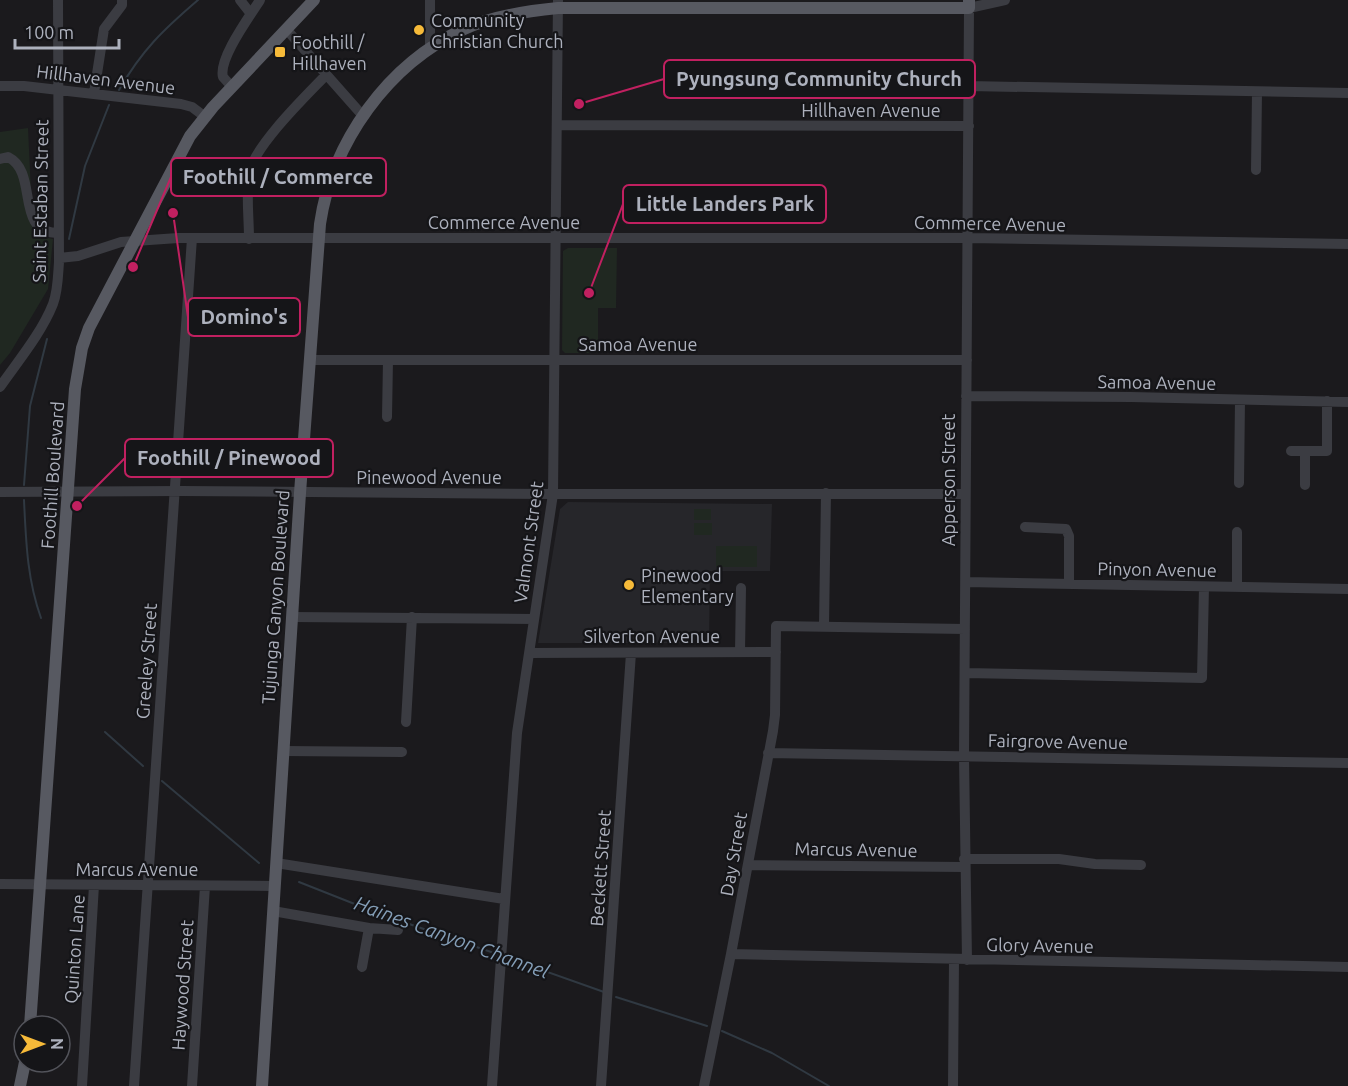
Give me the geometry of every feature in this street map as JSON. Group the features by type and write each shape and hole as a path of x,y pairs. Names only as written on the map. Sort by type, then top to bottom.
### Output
{"main road":[{"name":"Foothill Boulevard","path":"31,1014 75,389 82,348 94,319 190,136 204,116 314,0"},
{"name":"Tujunga Canyon Boulevard","path":"261,1086 300,493 323,209 330,180 346,145 363,116 388,85 430,48 484,21 558,4 969,4"}],"street":[{"name":"Saint Estaban Street","path":"0,387 42,326 54,302 59,258 58,0"},
{"path":"94,93 104,29 122,5 122,0"},
{"path":"240,0 251,14"},
{"path":"232,87 223,77 222,71 235,38 260,0"},
{"path":"430,0 430,48"},
{"name":"Tujunga Canyon Boulevard","path":"969,4 1005,0"},
{"name":"Valmont Street","path":"492,1086 517,733 553,494 558,4"},
{"name":"Apperson Street","path":"967,960 964,756 969,4"},
{"path":"287,30 363,116"},
{"path":"249,239 249,180 252,165 284,120 326,75"},
{"name":"Hillhaven Avenue","path":"0,86 58,89 181,104 192,107 204,116"},
{"path":"969,86 1348,93"},
{"path":"1256,170 1257,92"},
{"name":"Hillhaven Avenue","path":"556,125 969,126"},
{"path":"0,159 8,157 18,166 27,188 36,225 46,232 59,233"},
{"name":"Commerce Avenue","path":"59,258 73,257 110,244 150,239 192,238 968,238 1348,244"},
{"name":"Greeley Street","path":"134,1086 192,238"},
{"name":"Samoa Avenue","path":"310,360 967,360"},
{"path":"387,417 388,360"},
{"name":"Samoa Avenue","path":"966,396 1348,402"},
{"path":"1239,483 1240,400"},
{"path":"1291,451 1327,451 1327,401"},
{"path":"1305,451 1305,485"},
{"name":"Pinewood Avenue","path":"0,492 965,494"},
{"path":"826,493 824,626 965,628"},
{"path":"1025,527 1066,529 1069,536 1069,584"},
{"path":"1237,532 1237,587"},
{"name":"Pinyon Avenue","path":"966,582 1348,589"},
{"path":"965,673 1202,678 1204,587"},
{"path":"740,652 741,588"},
{"path":"292,617 534,619"},
{"path":"406,722 412,617"},
{"name":"Day Street","path":"704,1086 775,715 776,626 824,626"},
{"name":"Beckett Street","path":"601,1086 632,652"},
{"name":"Silverton Avenue","path":"529,653 776,652"},
{"path":"284,751 402,752"},
{"name":"Fairgrove Avenue","path":"768,753 1348,763"},
{"name":"Marcus Avenue","path":"748,865 964,863 1059,859 1095,864 1141,865"},
{"path":"276,863 504,899"},
{"name":"Marcus Avenue","path":"0,884 274,886"},
{"name":"Quinton Lane","path":"82,1086 94,885"},
{"name":"Haywood Street","path":"192,1086 205,886"},
{"path":"273,911 369,928 398,930"},
{"path":"362,967 369,928"},
{"name":"Glory Avenue","path":"731,954 1348,967"},
{"path":"952,1086 954,960"}],"shaded area":[{"path":"28,128 33,235 53,239 48,289 10,353 0,365 0,132"},
{"path":"568,248 617,248 616,308 598,308 598,353 565,353 562,350 563,251"},
{"name":"Pinewood Elementary","path":"568,502 772,504 770,571 710,571 709,643 538,643 560,509"},
{"path":"694,509 711,509 711,520 694,520"},
{"path":"694,523 712,523 712,535 694,535"},
{"path":"716,546 757,546 757,567 716,567"}],"waterway":[{"name":"Haines Canyon Channel","path":"119,90 136,63 154,41 198,0"},
{"name":"Haines Canyon Channel","path":"69,239 85,166 109,105"},
{"name":"Haines Canyon Channel","path":"24,485 30,406 47,339"},
{"name":"Haines Canyon Channel","path":"24,500 30,574 41,618"},
{"name":"Haines Canyon Channel","path":"105,732 143,766"},
{"name":"Haines Canyon Channel","path":"162,781 259,863"},
{"name":"Haines Canyon Channel","path":"299,882 380,914 497,954"},
{"name":"Haines Canyon Channel","path":"505,957 604,992"},
{"name":"Haines Canyon Channel","path":"616,997 707,1026"},
{"name":"Haines Canyon Channel","path":"722,1031 772,1053 829,1086"}],"place":[{"name":"Community Christian Church","path":"419,30"},
{"name":"Foothill / Hillhaven","path":"280,52"},
{"name":"Pyungsung Community Church","path":"579,104"},
{"name":"Domino's","path":"173,213"},
{"name":"Foothill / Commerce","path":"133,267"},
{"name":"Little Landers Park","path":"589,293"},
{"name":"Foothill / Pinewood","path":"77,506"},
{"name":"Pinewood Elementary","path":"629,585"}]}
